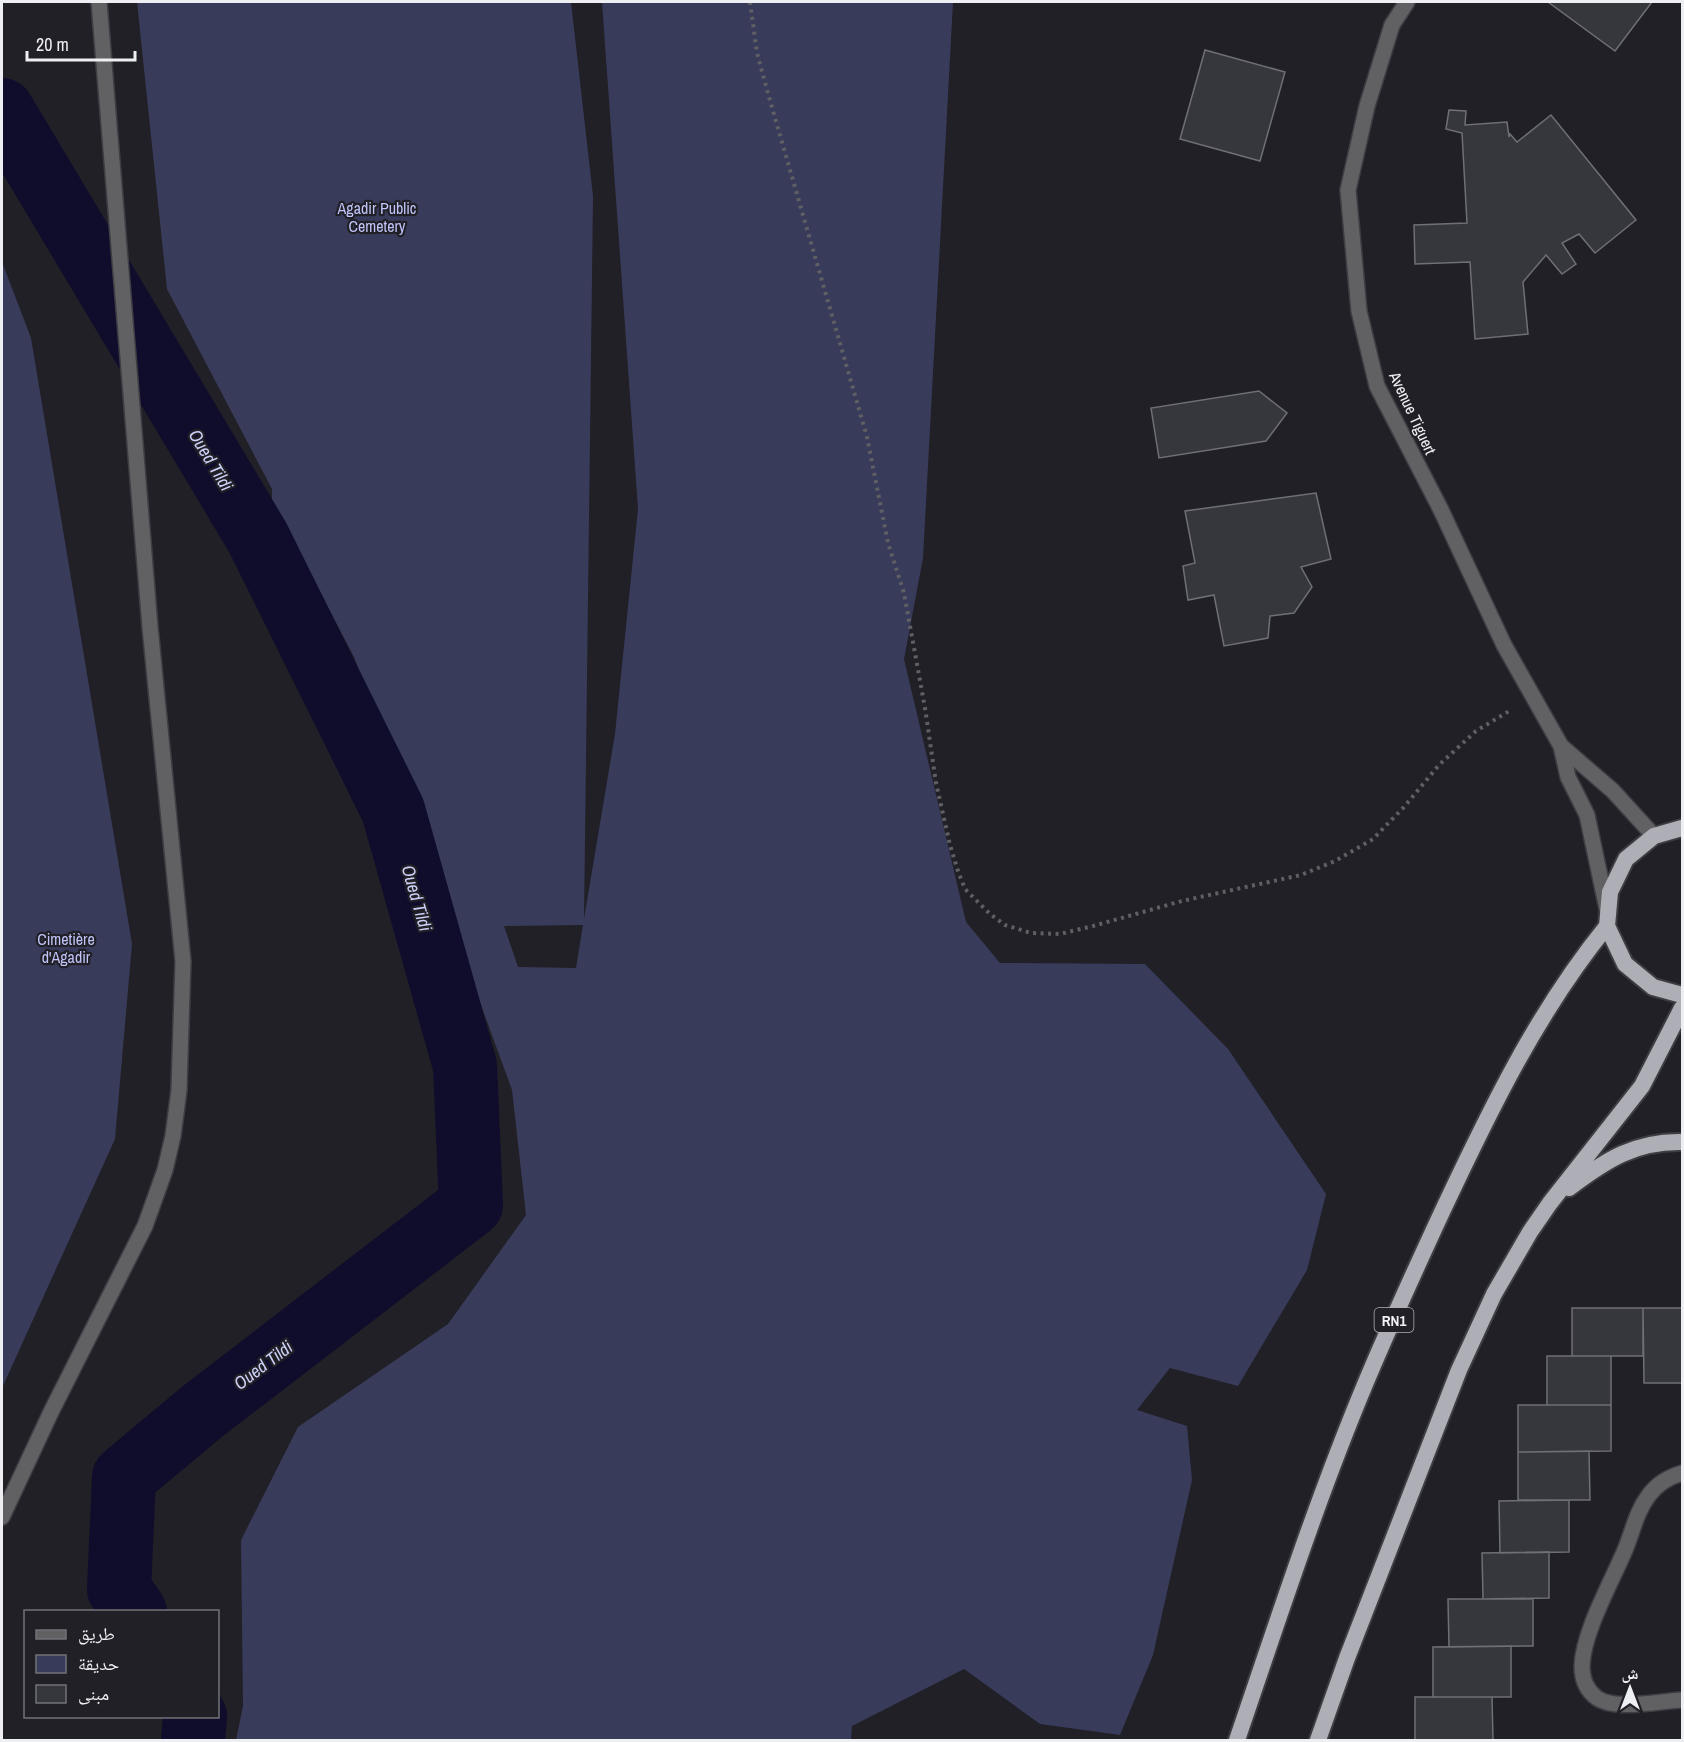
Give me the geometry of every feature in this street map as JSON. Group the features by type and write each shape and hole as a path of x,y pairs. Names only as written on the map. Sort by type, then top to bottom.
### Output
{"highway":[{"name":"RN1","path":"1237,1740 1316,1511 1366,1383 1478,1136 1513,1067 1542,1017 1607,918 1610,892 1626,858 1654,836 1682,828"},
{"path":"1607,918 1625,964 1653,987 1683,994"},
{"path":"1318,1740 1347,1658 1458,1370 1494,1294 1530,1232 1550,1203 1642,1086 1683,1008"},
{"path":"1550,1203 1595,1168 1617,1155 1643,1145 1683,1142"}],"street":[{"path":"2,1517 51,1412 145,1226 165,1170 173,1136 179,1090 183,961 137,480 99,2"},
{"name":"Avenue Tiguert","path":"1407,2 1392,25 1367,105 1348,190 1359,311 1377,386 1441,510 1504,645 1561,746 1568,777 1587,815 1607,918"},
{"name":"Avenue Tiguert","path":"1561,746 1613,791 1654,836"},
{"path":"1683,1473 1660,1483 1649,1494 1637,1514 1628,1542 1593,1623 1582,1666 1589,1691 1603,1701 1625,1704 1683,1700"}],"path":[{"path":"750,2 757,53 867,437 888,543 906,604 936,783 950,845 965,889 978,904 1005,925 1031,933 1060,934 1182,901 1301,875 1335,861 1373,839 1404,807 1439,765 1476,731 1532,696"}],"green space":[{"name":"Agadir Public Cemetery","path":"137,2 571,2 593,196 584,919 615,734 638,509 602,2 953,2 923,558 904,659 966,922 1000,963 1145,964 1228,1049 1326,1194 1307,1270 1238,1386 1170,1368 1137,1410 1187,1426 1192,1480 1153,1655 1120,1735 1040,1724 964,1669 852,1726 851,1740 236,1740 243,1706 241,1540 298,1427 448,1324 526,1215 512,1090 354,657 272,500 272,489 167,289","holes":["583,925 576,968 518,967 504,926"]},
{"name":"Cimetière d'Agadir","path":"2,262 31,338 132,944 115,1139 2,1388"}],"building":[{"path":"1548,2 1652,2 1615,51"},
{"path":"1205,50 1285,72 1260,161 1180,139"},
{"path":"1449,110 1466,111 1465,125 1507,122 1509,137 1510,134 1517,142 1551,115 1636,220 1595,253 1579,234 1562,243 1576,264 1562,274 1546,255 1523,282 1528,334 1475,339 1470,262 1415,264 1414,225 1467,223 1462,133 1446,129"},
{"path":"1259,391 1287,413 1266,441 1159,458 1151,408"},
{"path":"1316,493 1331,559 1301,567 1312,587 1294,613 1270,616 1268,638 1224,646 1214,595 1188,600 1183,566 1195,563 1185,511"},
{"path":"1572,1308 1643,1308 1643,1356 1572,1356"},
{"path":"1643,1308 1682,1308 1682,1383 1644,1383"},
{"path":"1547,1356 1611,1356 1611,1405 1547,1405"},
{"path":"1518,1405 1611,1405 1611,1451 1518,1452"},
{"path":"1589,1451 1590,1500 1518,1500 1518,1452"},
{"path":"1569,1500 1569,1552 1500,1553 1499,1501"},
{"path":"1549,1552 1549,1598 1483,1599 1482,1553"},
{"path":"1448,1599 1533,1599 1533,1646 1449,1647"},
{"path":"1511,1646 1511,1697 1433,1697 1433,1647"},
{"path":"1415,1697 1492,1697 1493,1740 1415,1740"}],"waterway":[{"name":"Oued Tildi","path":"2,110 258,538 393,810 465,1066 471,1205 203,1411 124,1477 119,1589 134,1610"},
{"name":"Oued Tildi","path":"193,1740 195,1718"}]}
